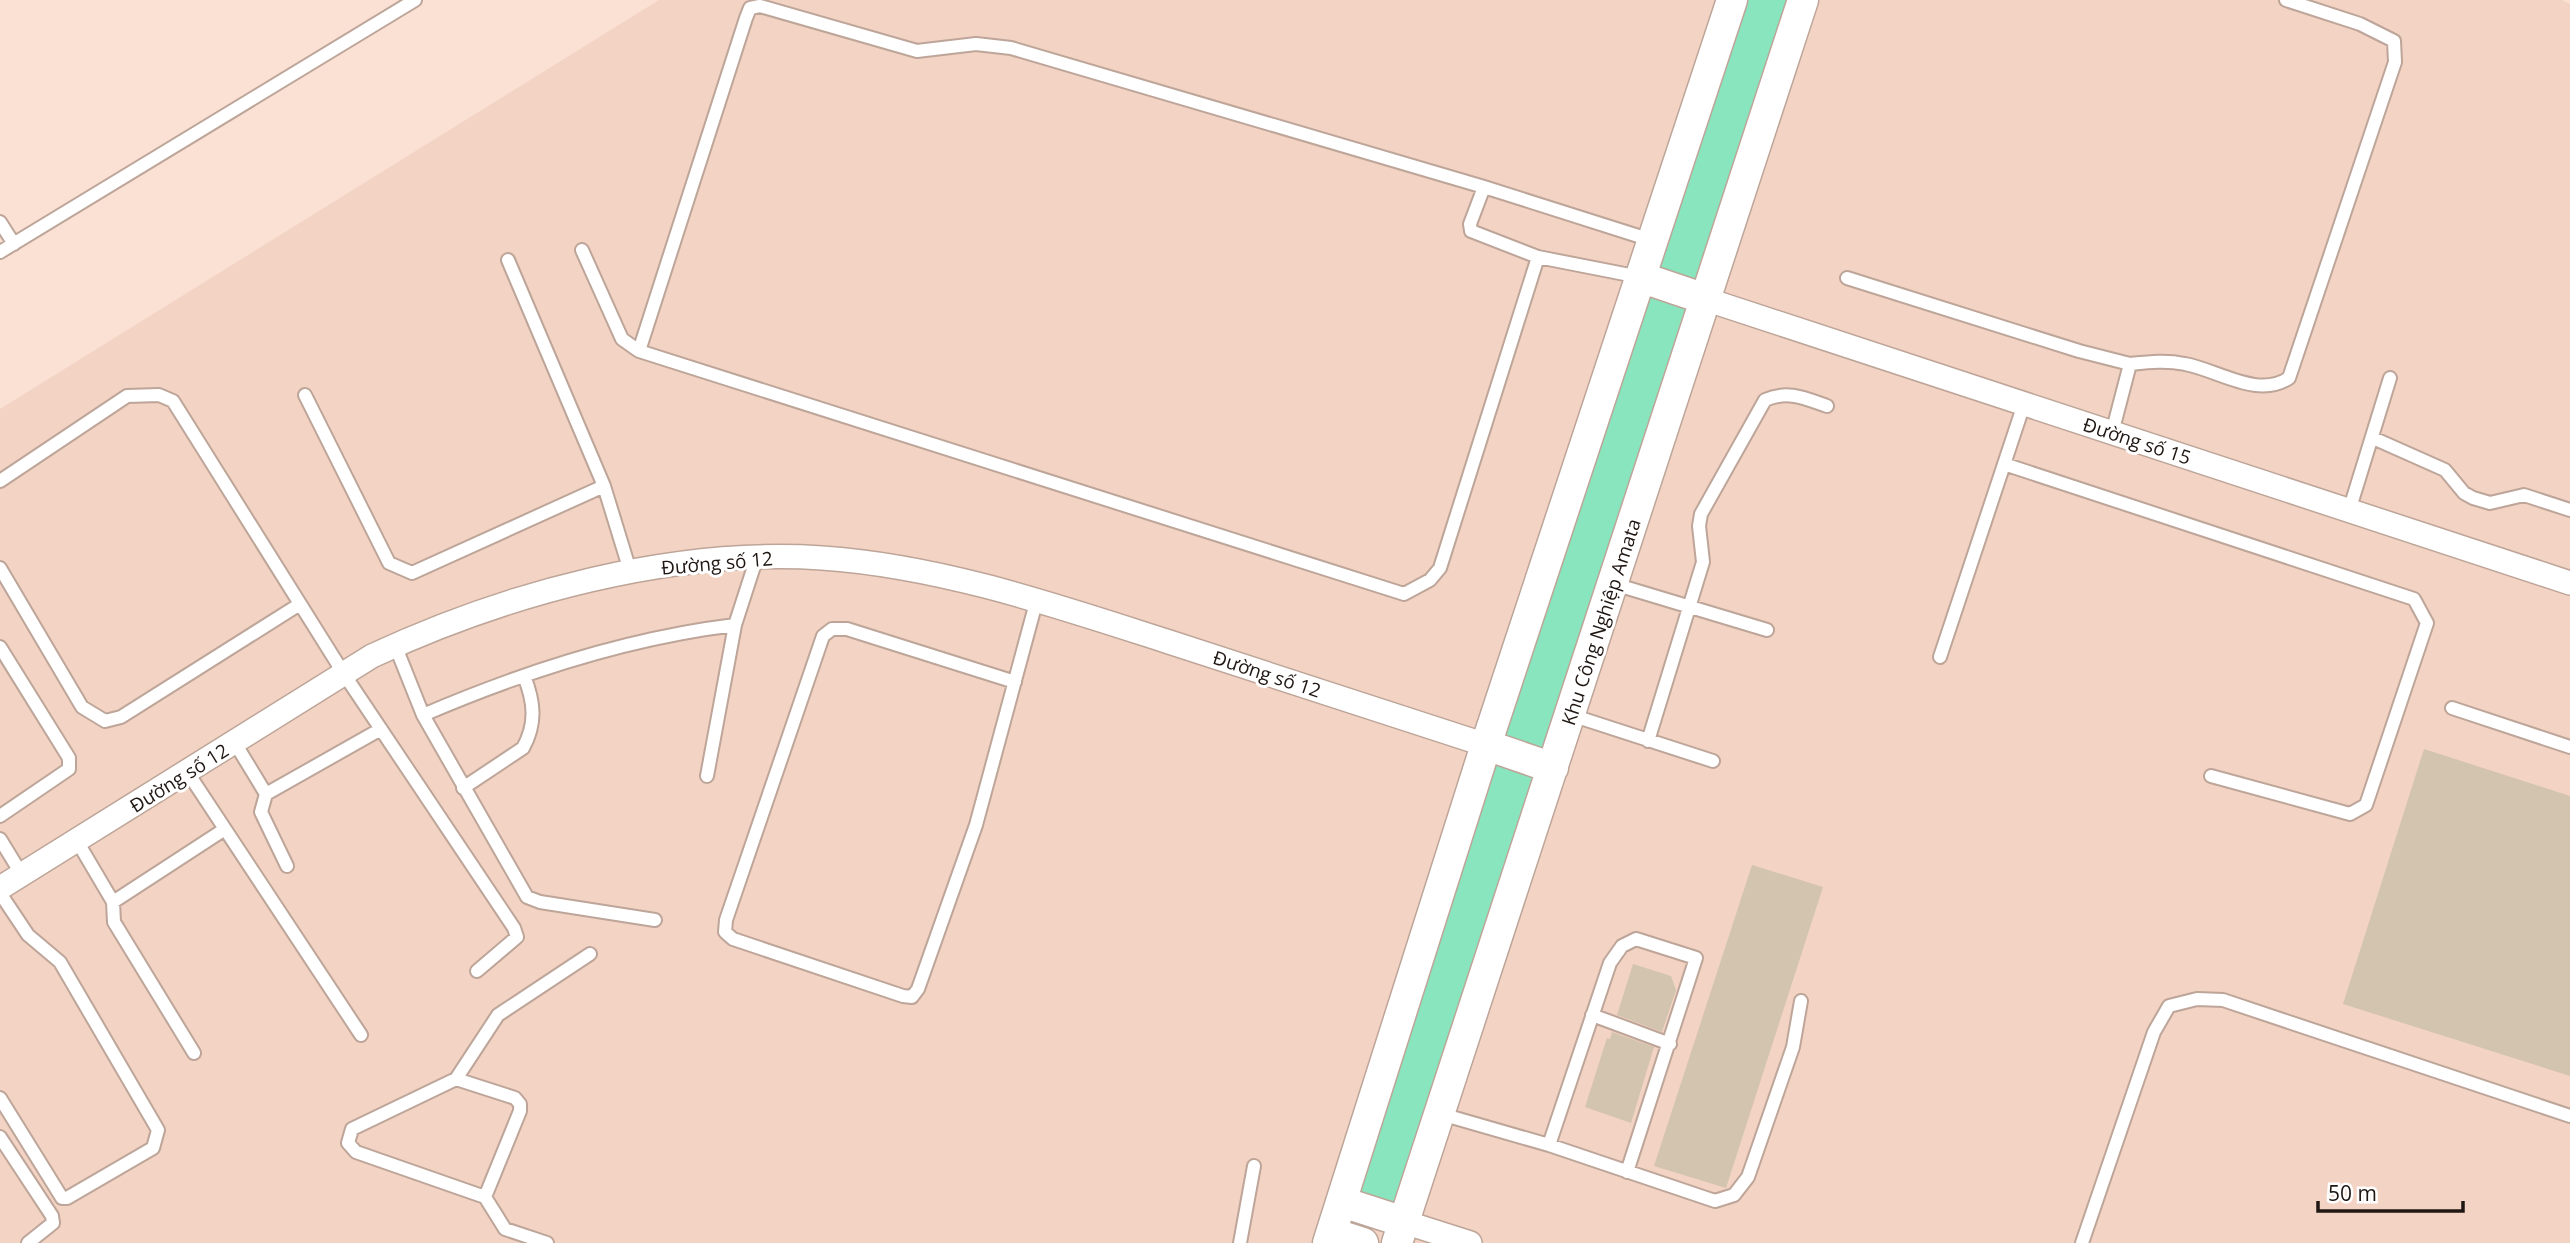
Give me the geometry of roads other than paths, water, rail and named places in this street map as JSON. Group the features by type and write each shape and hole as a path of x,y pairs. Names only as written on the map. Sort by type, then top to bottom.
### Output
{"street":[{"path":"1363,1243 1330,1238 1486,745 1732,0"},
{"name":"Khu Công Nghiệp Amata","path":"1401,1233 1803,0"},
{"path":"1640,277 1705,299"},
{"name":"Đường số 15","path":"1705,299 2570,583"},
{"name":"Đường số 12","path":"0,890 344,674 395,645 487,610 566,586 667,566 757,557 822,558 901,567 1037,599 1486,745"},
{"path":"1486,745 1553,768"},
{"path":"1342,1202 1401,1233 1470,1243"}],"lane":[{"path":"0,252 415,0"},
{"path":"1847,278 2079,351 2130,364 2159,361 2185,364 2263,387 2278,385 2288,378 2395,61 2394,41 2360,24 2286,0"},
{"path":"639,351 746,18 750,8 760,6 918,51 976,44 1011,48 1484,187 1651,240"},
{"path":"1484,187 1470,224 1471,231 1538,257 1640,277"},
{"path":"0,222 14,244"},
{"path":"582,250 622,338 639,351 1404,594 1430,580 1440,568 1538,257"},
{"path":"508,260 604,486 631,574"},
{"path":"2112,433 2130,364"},
{"path":"2349,510 2390,378"},
{"path":"1648,741 1703,562 1701,514 1765,400 1777,394 1791,394 1827,406"},
{"path":"0,481 127,396 159,395 173,401 344,674 514,928 516,937 511,944 477,971"},
{"path":"305,395 389,563 398,569 412,573 604,486"},
{"path":"1940,657 2024,404"},
{"path":"2373,438 2445,470 2464,493 2473,498 2490,503 2524,495 2570,510"},
{"path":"2004,464 2414,599 2423,611 2427,623 2366,805 2350,814 2211,776"},
{"path":"707,776 735,625 757,557"},
{"path":"0,568 82,707 105,721 121,717 300,604"},
{"path":"1614,584 1767,630"},
{"path":"1015,682 846,629 832,629 822,636 726,920 725,932 733,939 912,997 918,989 976,825 1015,682 1037,599"},
{"path":"423,715 587,654 694,630 735,625"},
{"path":"395,645 423,715 527,897 533,901 655,920"},
{"path":"0,647 69,758 69,769 0,816"},
{"path":"463,788 523,748 534,702 524,676"},
{"path":"2452,708 2570,747"},
{"path":"1570,715 1713,761"},
{"path":"287,866 261,812 266,794 381,729"},
{"path":"235,743 266,794"},
{"path":"188,773 361,1035"},
{"path":"113,902 225,829"},
{"path":"0,839 22,875"},
{"path":"77,841 113,902 114,922 194,1053"},
{"path":"0,890 32,940 60,962 158,1130 153,1147 67,1198 62,1198 0,1098"},
{"path":"1549,1146 1610,963 1622,946 1636,939 1696,958 1627,1172"},
{"path":"547,1243 505,1229 485,1197 356,1152 348,1143 352,1129 456,1079 498,1015 590,954"},
{"path":"2082,1243 2154,1032 2169,1006 2178,1003 2197,999 2223,1000 2570,1116"},
{"path":"1441,1114 1549,1146 1715,1201 1734,1195 1748,1177 1793,1047 1801,1001"},
{"path":"1592,1015 1670,1044"},
{"path":"456,1079 515,1098 520,1104 520,1111 485,1197"},
{"path":"0,1137 52,1216 53,1223 48,1230 28,1243"},
{"path":"1240,1243 1254,1166"}]}
